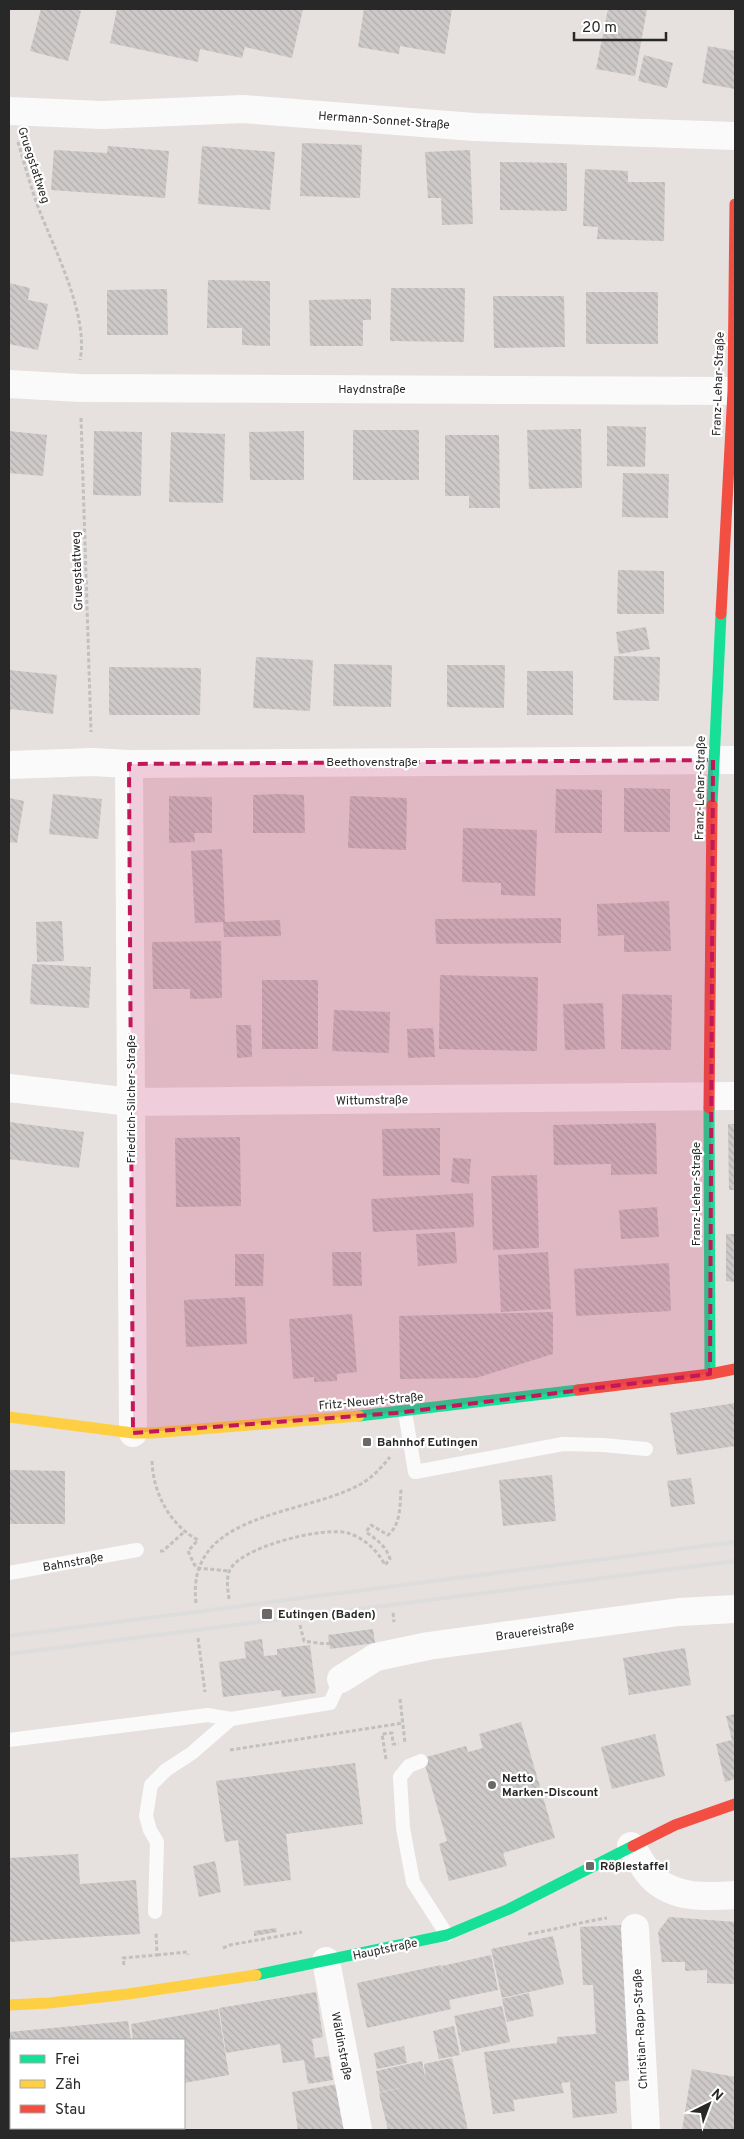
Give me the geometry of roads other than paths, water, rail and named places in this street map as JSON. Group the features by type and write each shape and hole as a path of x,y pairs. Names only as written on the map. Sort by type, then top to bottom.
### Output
{"street":[{"name":"Hermann-Sonnet-Straße","path":"19,119 243,110 474,127 735,136"},
{"name":"Franz-Lehar-Straße","path":"710,1374 722,1096 724,760 734,391 735,204"},
{"name":"Haydnstraße","path":"9,384 79,376 734,391"},
{"name":"Beethovenstraße","path":"9,765 92,762 130,764 724,760"},
{"name":"Friedrich-Silcher-Straße","path":"130,764 132,1102 143,1433"},
{"name":"Wittumstraße","path":"9,1088 132,1102 722,1096"},
{"name":"Fritz-Neuert-Straße","path":"9,1417 143,1433 405,1412 710,1374 735,1369"},
{"name":"Brauereistraße","path":"341,1679 376,1657 428,1646 669,1613 735,1608"},
{"name":"Hauptstraße","path":"9,2005 128,1994 250,1976 447,1935 509,1909 676,1825 735,1804"},
{"path":"631,1846 652,1877 668,1890 716,1897 735,1895"},
{"name":"Christian-Rapp-Straße","path":"626,1923 646,2130"},
{"name":"Wäldinstraße","path":"326,1961 358,2130"}],"lane":[{"path":"405,1412 415,1472 562,1444 646,1449"},
{"name":"Bahnstraße","path":"9,1573 137,1550"},
{"path":"9,1740 208,1715 230,1719 330,1703 341,1679"},
{"path":"155,1912 157,1842 150,1830 146,1816 151,1785 166,1770 192,1753 230,1719"},
{"path":"421,1761 410,1766 400,1777 403,1828 413,1882 447,1935"}],"railway":[{"path":"9,1636 735,1542"},
{"path":"9,1654 735,1561"}],"place":[{"name":"Bahnhof Eutingen","path":"367,1442"},
{"name":"Eutingen (Baden)","path":"267,1614"},
{"name":"Netto Marken-Discount","path":"492,1785"},
{"name":"Rößlestaffel","path":"590,1866"}]}
